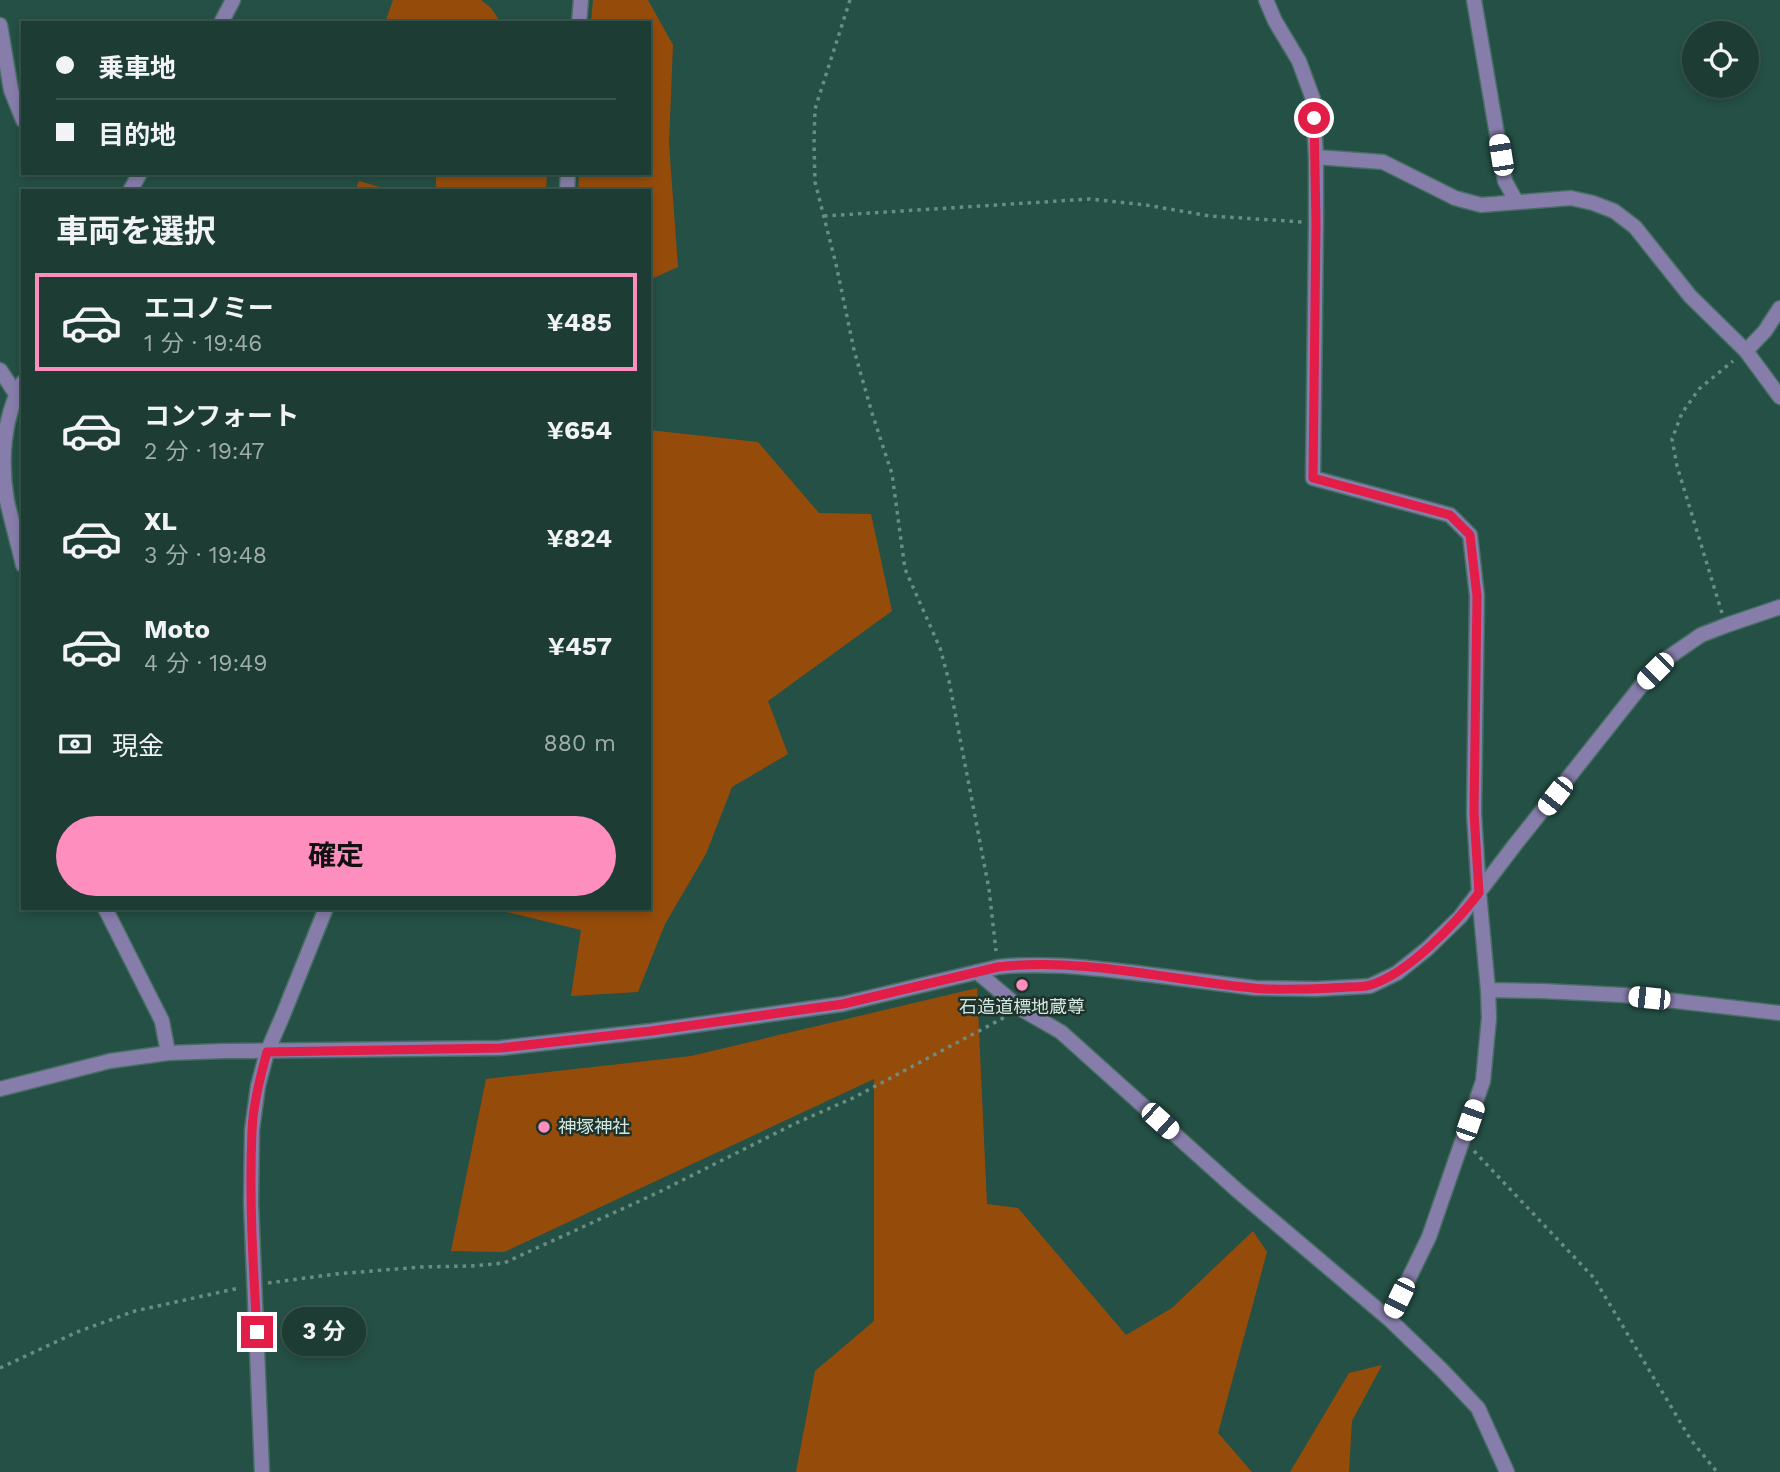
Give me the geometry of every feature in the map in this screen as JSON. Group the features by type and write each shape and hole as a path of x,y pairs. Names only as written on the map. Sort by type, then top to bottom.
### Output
{"street":[{"path":"222,21 233,0"},
{"path":"579,21 581,0"},
{"path":"1266,0 1299,61 1313,99 1316,157 1313,478 1450,515 1470,535 1477,596 1474,813 1489,990 1483,1081 1429,1237 1389,1319"},
{"path":"1474,0 1505,181 1516,201"},
{"path":"0,25 11,90 21,115"},
{"path":"1316,157 1383,162 1455,198 1481,205 1571,198 1593,202 1614,211 1635,227 1690,296 1746,351 1780,397"},
{"path":"1746,351 1765,331 1780,308"},
{"path":"0,370 19,388 4,443 4,470 7,499 21,557"},
{"path":"0,1089 110,1061 169,1054 500,1048 637,1033 843,1004 998,967 1021,964 1060,965 1255,988 1370,986 1396,973 1427,949 1460,917 1641,686 1669,657 1701,635 1780,607"},
{"path":"107,910 162,1021 169,1054"},
{"path":"262,1472 251,1203 252,1129 258,1086 267,1052 325,910"},
{"path":"977,972 1021,1009 1061,1032 1239,1192 1389,1319 1478,1408 1507,1472"},
{"path":"1489,990 1623,995 1780,1013"}],"path":[{"path":"850,0 815,109 816,182 854,350 892,474 905,569 940,648 949,681 989,889 998,967"},
{"path":"824,216 1090,199 1210,216 1316,223"},
{"path":"1727,625 1677,466 1672,439 1682,413 1699,389 1746,351"},
{"path":"0,1368 77,1332 135,1311 254,1284 360,1272 504,1263 657,1193 784,1129 853,1098 1021,1009"},
{"path":"1463,1139 1594,1278 1691,1440 1717,1472"}],"shaded area":[{"path":"393,0 481,0 491,8 500,21 386,21"},
{"path":"593,0 648,0 673,45 669,144 678,267 651,279 651,189 578,189 579,175 651,175 651,21 591,21"},
{"path":"436,175 547,175 546,189 436,189"},
{"path":"359,181 387,189 356,189"},
{"path":"651,430 758,442 819,513 871,514 892,611 768,701 788,754 732,787 706,854 665,924 638,992 571,996 581,930 498,910 651,910"},
{"path":"977,988 987,1204 1018,1208 1126,1335 1172,1308 1253,1231 1267,1252 1218,1433 1252,1472 796,1472 815,1371 874,1321 874,1079 504,1252 451,1251 486,1079 691,1056"},
{"path":"1382,1365 1352,1421 1349,1472 1290,1472 1349,1373"}],"place":[{"name":"石造道標地蔵尊","path":"1022,985"},
{"name":"神塚神社","path":"544,1127"}],"route":[{"path":"257,1332 251,1203 252,1129 258,1086 267,1052 500,1048 651,1031 843,1004 998,967 1021,964 1060,965 1255,988 1370,986 1396,973 1412,961 1460,917 1479,893 1474,813 1477,596 1470,535 1450,515 1313,478 1316,223 1314,118"}]}
